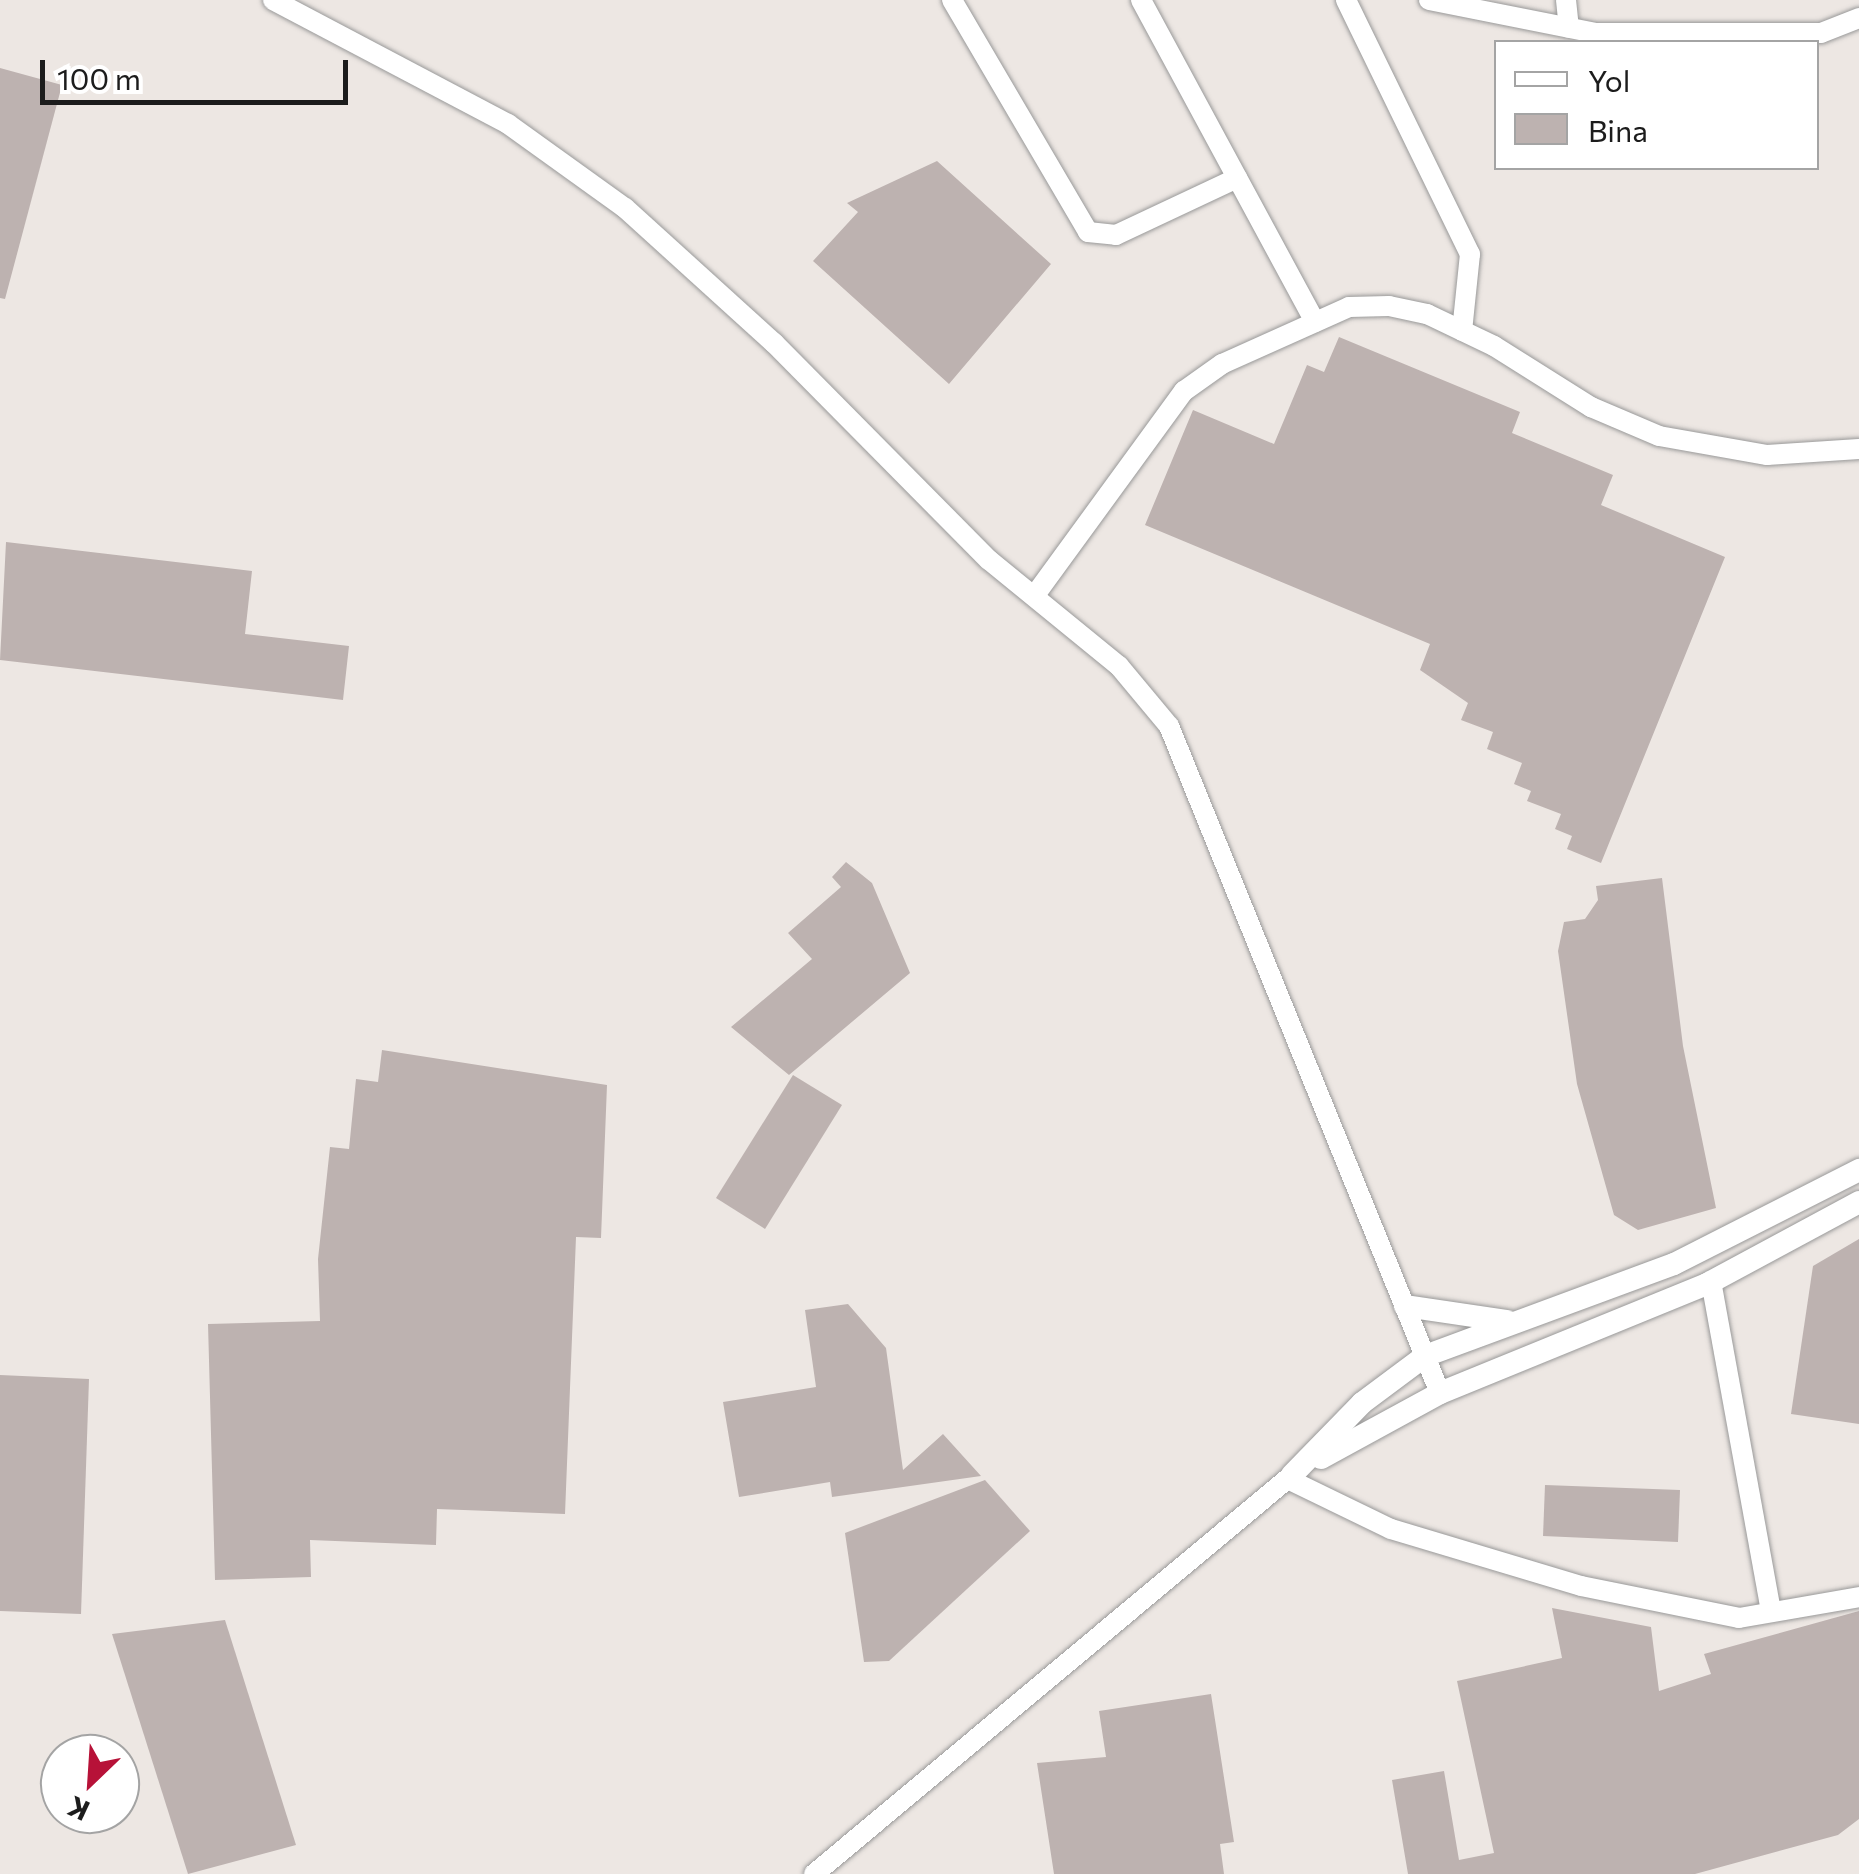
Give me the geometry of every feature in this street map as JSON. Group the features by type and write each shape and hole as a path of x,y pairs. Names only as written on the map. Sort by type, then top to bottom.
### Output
{"street":[{"path":"273,0 508,124 599,188 701,275 962,534 1119,666 1169,726 1440,1394"},
{"path":"952,0 1088,232 1116,235 1237,178"},
{"path":"1141,0 1316,322"},
{"path":"1346,0 1470,254 1462,331"},
{"path":"1428,0 1569,28 1822,33 1859,18"},
{"path":"1566,0 1569,28"},
{"path":"1035,595 1184,391 1222,364 1348,307 1390,306 1462,331 1591,408 1659,436 1767,454 1859,449"},
{"path":"814,1874 1290,1477 1362,1403 1425,1356 1674,1264 1859,1170"},
{"path":"1290,1477 1440,1394 1711,1281 1859,1202"},
{"path":"1711,1281 1771,1612"},
{"path":"1404,1306 1516,1322"},
{"path":"1290,1477 1391,1529 1581,1586 1739,1618 1859,1597"}],"building":[{"path":"0,68 62,85 5,299 0,298"},
{"path":"937,161 1051,264 949,384 813,261 858,212 847,203"},
{"path":"1339,337 1520,412 1512,433 1613,475 1601,505 1725,557 1601,863 1567,849 1572,836 1555,829 1561,814 1527,801 1531,791 1514,784 1522,763 1487,749 1493,732 1461,720 1468,703 1420,670 1430,644 1145,525 1193,410 1274,444 1307,365 1324,372"},
{"path":"6,542 252,571 245,634 349,646 343,700 0,660"},
{"path":"846,862 872,883 910,973 789,1075 731,1027 812,959 788,933 841,887 832,877"},
{"path":"1662,878 1683,1046 1716,1208 1638,1230 1614,1215 1577,1084 1558,951 1564,922 1585,919 1598,900 1596,886"},
{"path":"382,1050 607,1085 601,1238 576,1237 565,1514 437,1509 436,1545 310,1540 311,1577 215,1580 208,1324 320,1321 318,1259 330,1147 349,1149 356,1079 378,1082"},
{"path":"793,1075 842,1105 765,1229 716,1198"},
{"path":"1859,1239 1859,1424 1791,1414 1813,1266"},
{"path":"848,1304 886,1348 903,1470 943,1434 981,1476 832,1497 830,1482 739,1497 723,1402 816,1387 805,1310"},
{"path":"0,1375 89,1379 81,1614 0,1611"},
{"path":"985,1480 1030,1531 889,1661 864,1662 845,1533"},
{"path":"1545,1485 1680,1490 1678,1542 1543,1536"},
{"path":"1552,1608 1651,1627 1659,1691 1711,1674 1704,1654 1859,1611 1859,1819 1838,1835 1695,1874 1408,1874 1392,1780 1444,1771 1459,1860 1494,1853 1457,1681 1562,1658"},
{"path":"225,1620 296,1845 188,1874 112,1634"},
{"path":"1211,1694 1234,1842 1220,1844 1224,1874 1054,1874 1037,1763 1106,1757 1099,1711"}]}
